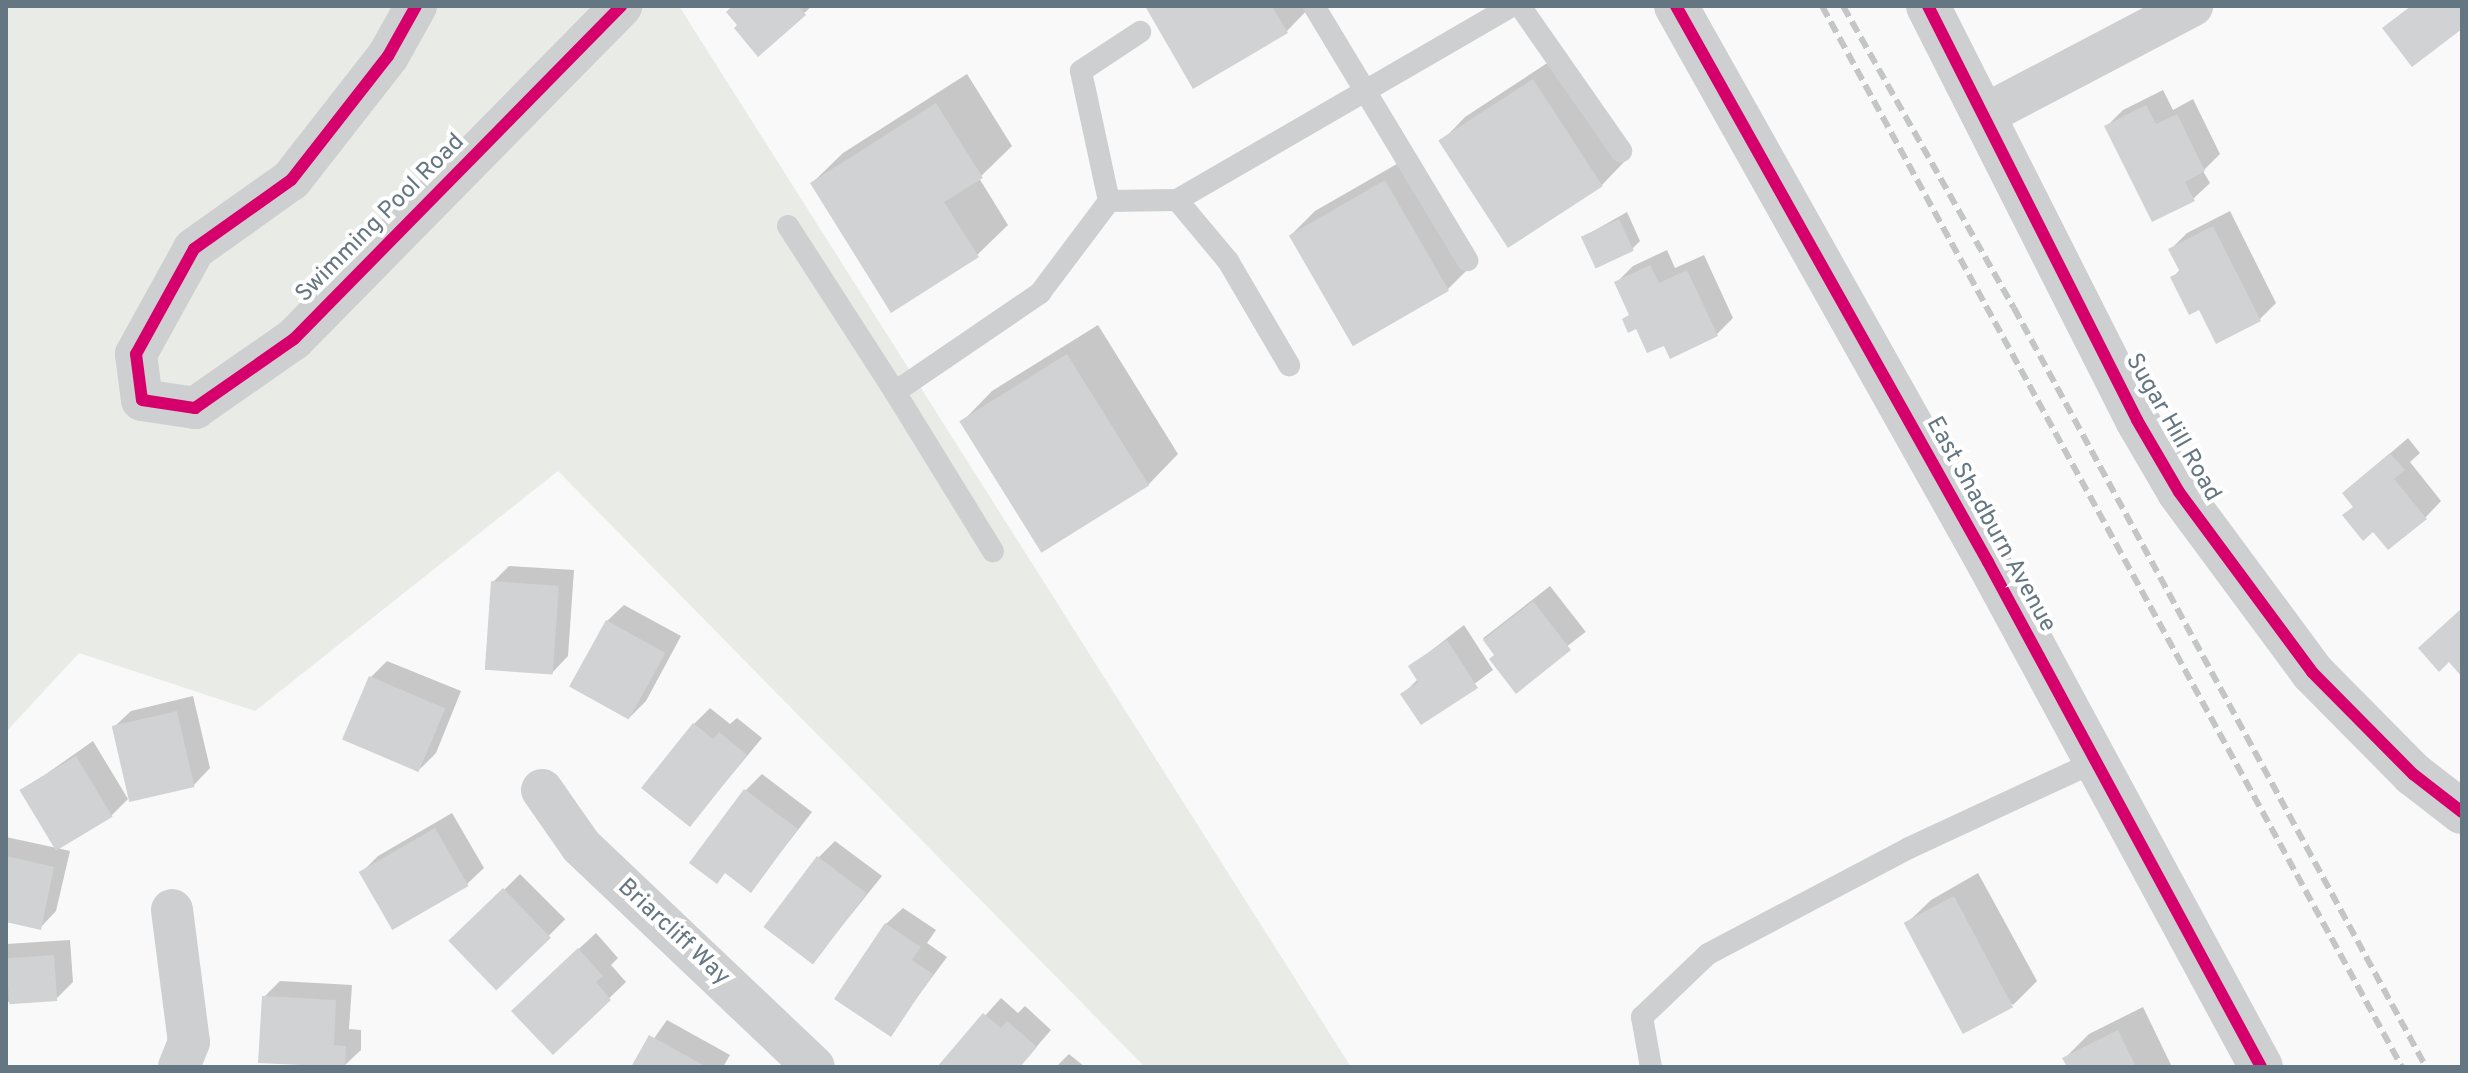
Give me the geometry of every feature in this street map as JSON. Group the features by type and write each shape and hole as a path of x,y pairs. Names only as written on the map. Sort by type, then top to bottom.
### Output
{"street":[{"name":"Swimming Pool Road","path":"416,6 388,56 291,180 194,249 136,354 142,400 195,408 294,339 621,6"},
{"name":"East Shadburn Avenue","path":"1676,6 1988,562 2092,763 2261,1067"},
{"name":"Sugar Hill Road","path":"1928,6 1986,114 2137,420 2179,492 2312,672 2413,774 2462,812"},
{"path":"1986,114 2192,6"},
{"name":"Briarcliff Way","path":"542,790 581,846 814,1067"},
{"path":"172,910 189,1042 179,1067"}],"lane":[{"path":"1314,6 1363,93 1467,260"},
{"path":"1109,201 1177,200 1512,6"},
{"path":"1520,6 1621,151"},
{"path":"895,392 1040,293 1109,201 1081,71 1140,32"},
{"path":"1177,200 1228,261 1289,365"},
{"path":"788,226 993,551"},
{"path":"1651,1067 1642,1017 1708,954 1909,848 2092,763"}],"shaded area":[{"path":"6,6 679,6 1351,1067 1145,1067 558,471 255,711 79,653 6,732"}],"building":[{"path":"732,6 798,6 806,15 758,57 734,28 737,25 726,12"},
{"path":"1145,6 1272,6 1288,33 1193,89"},
{"path":"2411,6 2462,6 2462,29 2412,67 2382,28"},
{"path":"1533,79 1603,186 1508,248 1438,141"},
{"path":"936,103 983,178 944,202 979,257 891,313 810,183"},
{"path":"2146,105 2156,124 2177,114 2205,171 2185,182 2195,201 2152,222 2104,126"},
{"path":"1385,180 1449,291 1353,346 1289,236"},
{"path":"1619,219 1634,251 1596,268 1581,237"},
{"path":"2213,226 2261,321 2216,344 2199,310 2189,315 2170,277 2180,272 2168,249"},
{"path":"1650,265 1659,283 1687,270 1718,336 1670,359 1664,346 1647,353 1636,329 1628,333 1622,319 1629,315 1614,282"},
{"path":"1067,354 1149,485 1041,553 959,421"},
{"path":"2390,453 2405,470 2394,479 2427,519 2388,550 2373,532 2363,541 2342,515 2353,507 2342,493"},
{"path":"491,581 559,586 553,675 485,670"},
{"path":"1533,601 1571,650 1516,694 1489,659 1494,655 1483,640"},
{"path":"2462,608 2462,677 2449,662 2439,672 2418,648"},
{"path":"606,620 665,653 629,719 569,686"},
{"path":"1447,640 1478,688 1421,725 1400,694 1418,682 1408,666"},
{"path":"369,676 445,708 418,772 342,740"},
{"path":"177,711 195,787 129,802 112,726"},
{"path":"693,723 713,739 719,732 747,755 690,827 641,788"},
{"path":"76,756 113,817 56,851 19,790"},
{"path":"744,789 798,829 751,893 725,873 717,884 689,863"},
{"path":"435,828 468,886 392,930 359,872"},
{"path":"6,856 54,867 41,930 6,922"},
{"path":"817,856 867,893 813,964 763,927"},
{"path":"503,888 551,938 496,990 448,941"},
{"path":"1954,896 2013,1007 1963,1034 1904,923"},
{"path":"885,923 921,947 912,960 933,974 891,1037 834,999"},
{"path":"578,948 603,976 596,982 611,1000 553,1055 511,1011"},
{"path":"54,955 57,1001 9,1004 6,958"},
{"path":"262,996 336,1000 334,1045 346,1046 345,1067 258,1063"},
{"path":"983,1013 1001,1028 1007,1021 1037,1047 1020,1067 937,1067"},
{"path":"2118,1030 2136,1067 2067,1067 2062,1058"},
{"path":"649,1035 707,1067 631,1067"}],"railway":[{"path":"1822,6 2402,1067"},
{"path":"1843,6 2014,308 2426,1067"}],"cycle path":[{"path":"416,6 388,56 291,180 194,249 136,354 142,400 195,408 294,339 621,6"},
{"path":"1676,6 1988,562 2261,1067"},
{"path":"1928,6 2137,420 2179,492 2312,672 2413,774 2462,812"}]}
